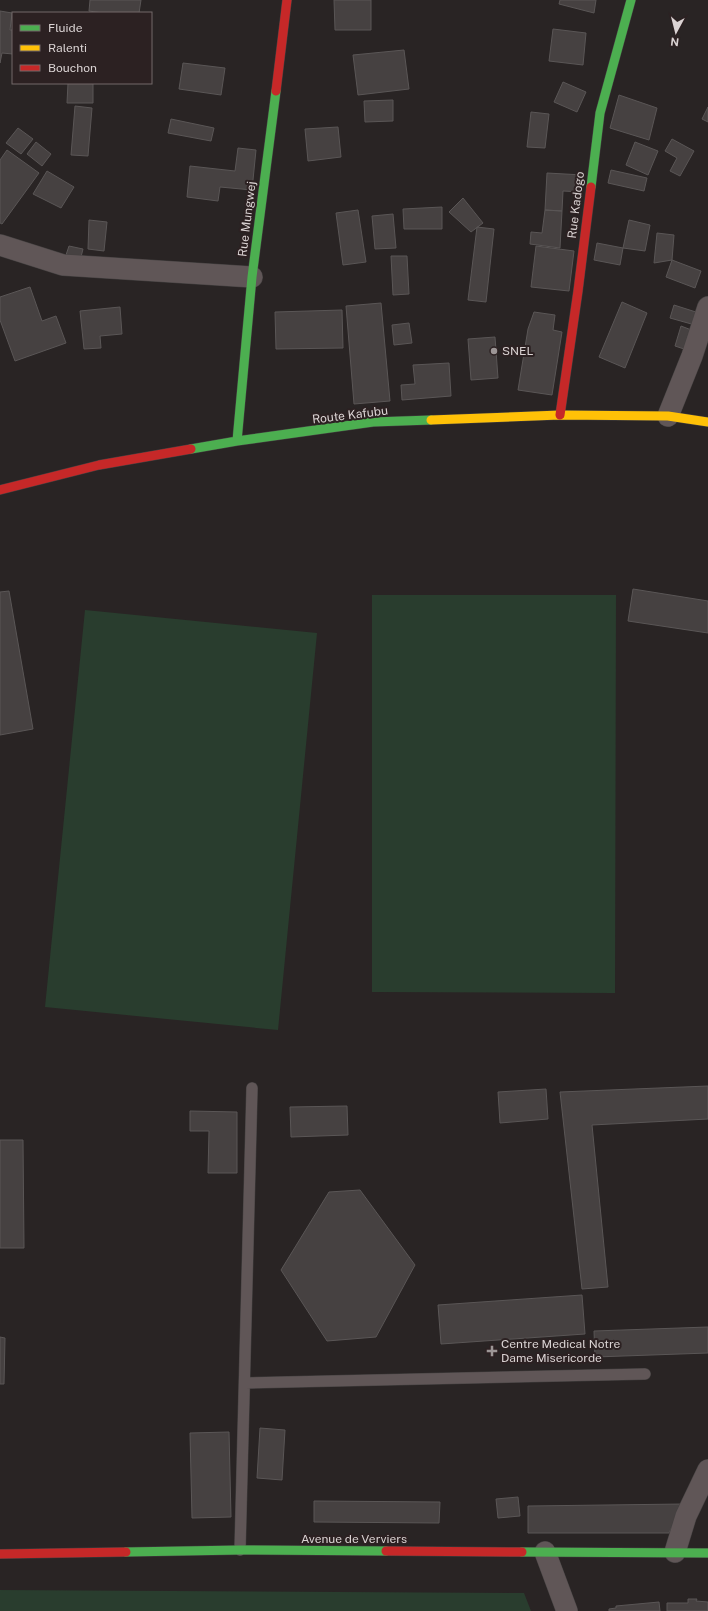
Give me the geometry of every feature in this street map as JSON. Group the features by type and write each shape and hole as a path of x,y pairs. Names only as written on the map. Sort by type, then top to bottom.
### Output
{"street":[{"name":"Rue Mungwej","path":"237,441 252,277 287,0"},
{"name":"Rue Kadogo","path":"560,415 578,290 600,113 631,0"},
{"path":"0,245 63,265 252,277"},
{"path":"668,416 692,356 708,307"},
{"name":"Route Kafubu","path":"0,490 98,465 237,441 373,422 560,415 668,416 708,422"},
{"path":"675,1552 686,1516 708,1470"},
{"name":"Avenue de Verviers","path":"0,1554 240,1550 708,1552"},
{"path":"545,1552 566,1611"}],"lane":[{"path":"240,1550 252,1088"},
{"path":"245,1383 645,1374"}],"green space":[{"path":"372,595 616,595 615,993 372,992"},
{"path":"85,610 317,633 278,1030 45,1007"},
{"path":"0,1590 524,1593 531,1611 0,1611"}],"building":[{"path":"90,0 141,0 139,12 89,11"},
{"path":"334,0 371,0 371,30 335,30"},
{"path":"560,0 596,0 594,13 559,4"},
{"path":"0,11 12,13 10,30 12,30 12,54 2,53 0,63"},
{"path":"553,29 586,33 583,65 549,61"},
{"path":"404,50 409,89 358,95 353,55"},
{"path":"183,63 225,68 221,95 179,89"},
{"path":"563,82 586,92 577,112 554,102"},
{"path":"68,84 93,84 93,103 67,103"},
{"path":"619,95 657,108 649,140 610,128"},
{"path":"393,100 393,121 365,122 364,101"},
{"path":"75,106 92,108 88,156 71,155"},
{"path":"708,107 708,122 702,119"},
{"path":"531,112 549,114 545,148 527,147"},
{"path":"171,119 214,128 211,141 168,133"},
{"path":"338,127 341,157 308,161 305,129"},
{"path":"18,128 33,139 21,154 6,143"},
{"path":"672,139 694,151 680,176 670,171 677,158 665,151"},
{"path":"36,142 51,154 42,166 27,154"},
{"path":"635,142 658,151 648,175 626,165"},
{"path":"238,148 256,150 252,190 220,187 218,201 187,197 190,166 235,171"},
{"path":"7,150 39,173 2,224 0,223 0,160"},
{"path":"611,170 647,178 644,191 608,183"},
{"path":"47,171 74,187 61,208 33,194"},
{"path":"547,173 583,175 582,192 563,191 562,211 545,210"},
{"path":"463,198 483,223 471,232 449,212"},
{"path":"442,207 442,229 404,229 403,209"},
{"path":"358,210 366,262 343,265 336,213"},
{"path":"545,210 562,211 560,248 530,244 531,232 542,233"},
{"path":"393,214 396,248 375,249 372,216"},
{"path":"89,220 107,222 104,251 88,249"},
{"path":"629,220 650,225 645,251 623,248"},
{"path":"477,227 494,229 486,302 468,300"},
{"path":"657,233 674,235 672,260 654,263"},
{"path":"597,243 623,248 620,265 594,260"},
{"path":"69,246 83,249 80,261 65,258"},
{"path":"536,246 574,251 569,291 531,287"},
{"path":"391,256 407,256 409,294 393,295"},
{"path":"672,260 701,271 695,288 666,277"},
{"path":"30,287 42,321 56,316 66,343 15,361 0,320 0,297"},
{"path":"622,302 647,313 625,368 599,357"},
{"path":"381,303 390,401 354,404 346,306"},
{"path":"674,305 699,313 695,325 670,318"},
{"path":"120,307 122,334 100,336 101,348 84,349 80,311"},
{"path":"342,310 343,348 276,349 275,312"},
{"path":"534,312 555,315 553,330 562,332 552,395 518,390 528,329"},
{"path":"409,323 412,343 394,345 392,325"},
{"path":"681,326 694,331 687,350 675,346"},
{"path":"495,337 498,378 471,380 468,339"},
{"path":"449,363 451,396 402,400 401,385 415,384 413,365"},
{"path":"633,589 708,601 708,633 628,621"},
{"path":"9,591 33,729 0,735 0,592"},
{"path":"708,1086 708,1119 592,1125 608,1287 582,1289 560,1092"},
{"path":"546,1089 548,1119 500,1123 498,1092"},
{"path":"347,1106 348,1135 291,1137 290,1107"},
{"path":"190,1111 237,1112 237,1173 208,1173 209,1131 190,1131"},
{"path":"0,1140 23,1140 24,1248 0,1248"},
{"path":"360,1190 415,1265 376,1337 327,1341 281,1270 329,1192"},
{"path":"582,1295 585,1334 441,1344 438,1305"},
{"path":"708,1327 708,1353 595,1357 594,1331"},
{"path":"0,1337 5,1338 4,1384 0,1384"},
{"path":"260,1428 285,1430 282,1480 257,1478"},
{"path":"229,1432 231,1517 192,1518 190,1433"},
{"path":"518,1497 520,1516 498,1518 496,1499"},
{"path":"314,1501 440,1502 439,1523 314,1522"},
{"path":"683,1504 669,1533 528,1533 528,1506"},
{"path":"688,1599 697,1599 696,1601 708,1602 708,1611 667,1611 667,1603 688,1603"},
{"path":"659,1602 660,1611 609,1611 609,1609 616,1608 616,1606"}],"traffic: fast":[{"path":"591,187 600,113 631,0"},
{"path":"237,441 252,277 276,91"},
{"path":"191,449 373,422 431,420"},
{"path":"126,1552 240,1550 386,1551"},
{"path":"522,1552 708,1553"}],"traffic: slow":[{"path":"431,420 560,415 668,416 708,422"}],"traffic: jam":[{"path":"276,91 287,0"},
{"path":"560,415 591,187"},
{"path":"0,490 99,465 191,449"},
{"path":"386,1551 522,1552"},
{"path":"0,1554 126,1552"}],"place":[{"name":"SNEL","path":"494,351"},
{"name":"Centre Medical Notre Dame Misericorde","path":"492,1351"}]}
